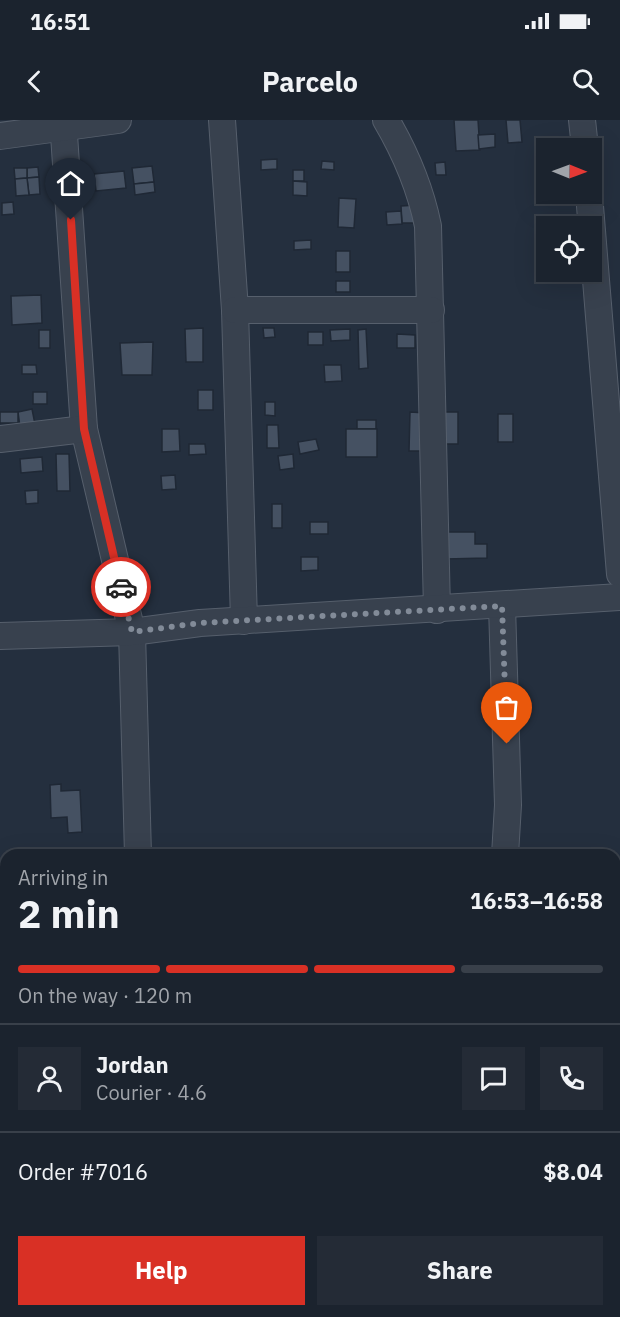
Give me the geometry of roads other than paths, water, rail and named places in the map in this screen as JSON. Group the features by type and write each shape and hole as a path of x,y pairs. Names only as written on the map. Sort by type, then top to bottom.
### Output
{"street":[{"path":"0,136 64,123 118,120"},
{"path":"222,120 234,310 244,621"},
{"path":"386,120 412,168 422,194 428,226 437,610"},
{"path":"582,120 584,138"},
{"path":"64,123 84,429 132,632 138,849"},
{"path":"590,204 620,574"},
{"path":"234,310 431,310"},
{"path":"0,439 84,429"},
{"path":"0,636 132,632 244,621 620,597"},
{"path":"502,606 508,805 505,849"}]}
